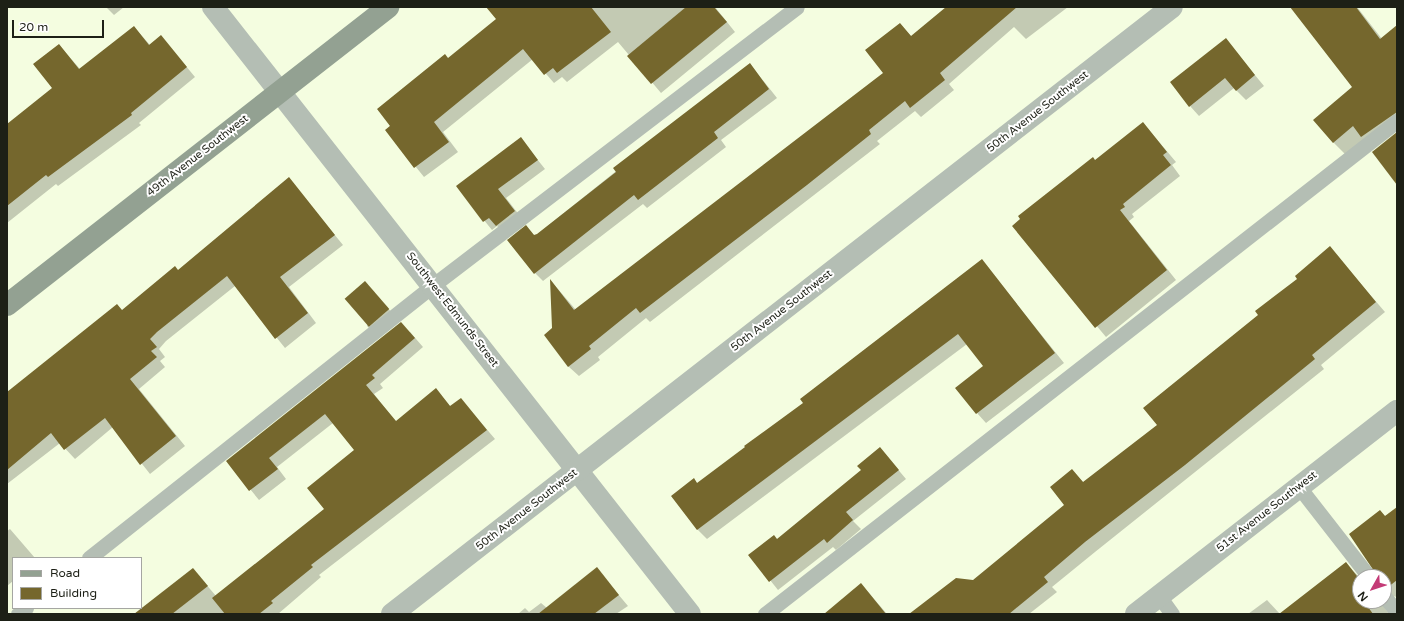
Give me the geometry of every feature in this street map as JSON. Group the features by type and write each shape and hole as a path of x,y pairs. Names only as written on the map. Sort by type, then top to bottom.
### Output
{"street":[{"name":"Southwest Edmunds Street","path":"213,7 690,614"},
{"name":"49th Avenue Southwest","path":"7,305 388,7"},
{"name":"50th Avenue Southwest","path":"392,614 1172,7"},
{"name":"51st Avenue Southwest","path":"1136,614 1397,411"}],"lane":[{"path":"90,557 432,286 797,7"},
{"path":"765,614 1397,121"},
{"path":"1298,487 1364,569"},
{"path":"1159,596 1172,614"}],"building":[{"path":"486,7 591,7 611,32 557,73 553,68 544,75 523,49 434,122 449,142 414,168 385,130 390,126 377,109 445,54 448,58 496,19"},
{"path":"686,7 714,7 727,22 651,84 627,56"},
{"path":"946,7 1017,7 940,73 945,80 910,108 905,101 869,130 871,134 807,185 640,313 636,308 589,346 591,349 568,367 544,335 552,328 550,279 574,310 883,73 865,50 900,23 911,36"},
{"path":"1290,7 1356,7 1380,39 1397,25 1397,112 1361,137 1353,126 1333,143 1313,120 1352,87"},
{"path":"134,26 149,45 161,35 187,67 131,113 132,115 48,177 46,175 7,206 7,124 52,88 33,64 59,44 79,69"},
{"path":"1226,38 1255,75 1236,91 1225,78 1189,107 1170,82"},
{"path":"750,63 769,89 714,132 718,138 638,200 634,195 534,274 507,240 526,225 534,235 537,234 616,172 613,168"},
{"path":"1143,122 1167,152 1163,155 1171,165 1123,204 1125,207 1120,210 1167,270 1095,328 1012,226 1020,219 1018,216 1093,157 1095,160"},
{"path":"1397,132 1397,185 1372,152"},
{"path":"521,137 538,160 498,189 515,211 496,226 489,218 483,222 456,186"},
{"path":"289,177 335,235 280,277 308,313 275,339 227,276 150,339 157,347 151,351 157,357 130,379 176,436 140,465 105,418 64,450 51,433 7,470 7,392 117,304 122,310 175,266 178,270"},
{"path":"1330,246 1376,302 1312,355 1315,359 1185,465 1085,542 1044,577 1048,582 1009,614 909,614 956,578 973,580 1064,505 1050,487 1072,469 1083,482 1157,425 1143,408 1258,315 1255,311 1297,279 1295,276"},
{"path":"982,259 1055,353 976,414 955,388 983,366 958,334 697,530 671,496 694,478 697,483 745,447 744,446 803,403 800,399"},
{"path":"365,281 389,309 369,327 345,299"},
{"path":"401,322 415,338 372,375 375,378 366,385 396,421 436,388 450,406 461,398 487,430 311,565 313,567 271,601 273,603 259,614 225,614 212,598 324,509 307,488 354,450 325,414 269,458 278,469 249,491 226,461"},
{"path":"880,447 899,470 846,512 853,520 827,543 824,539 769,582 748,555 774,535 777,539 861,470 857,466"},
{"path":"1397,507 1397,580 1392,584 1392,569 1373,569 1349,534 1380,510 1385,516"},
{"path":"1346,562 1352,570 1352,609 1370,609 1373,614 1279,614"},
{"path":"597,567 619,595 594,614 538,614"},
{"path":"193,568 208,586 172,614 134,614"},
{"path":"861,583 886,614 824,614"}]}
